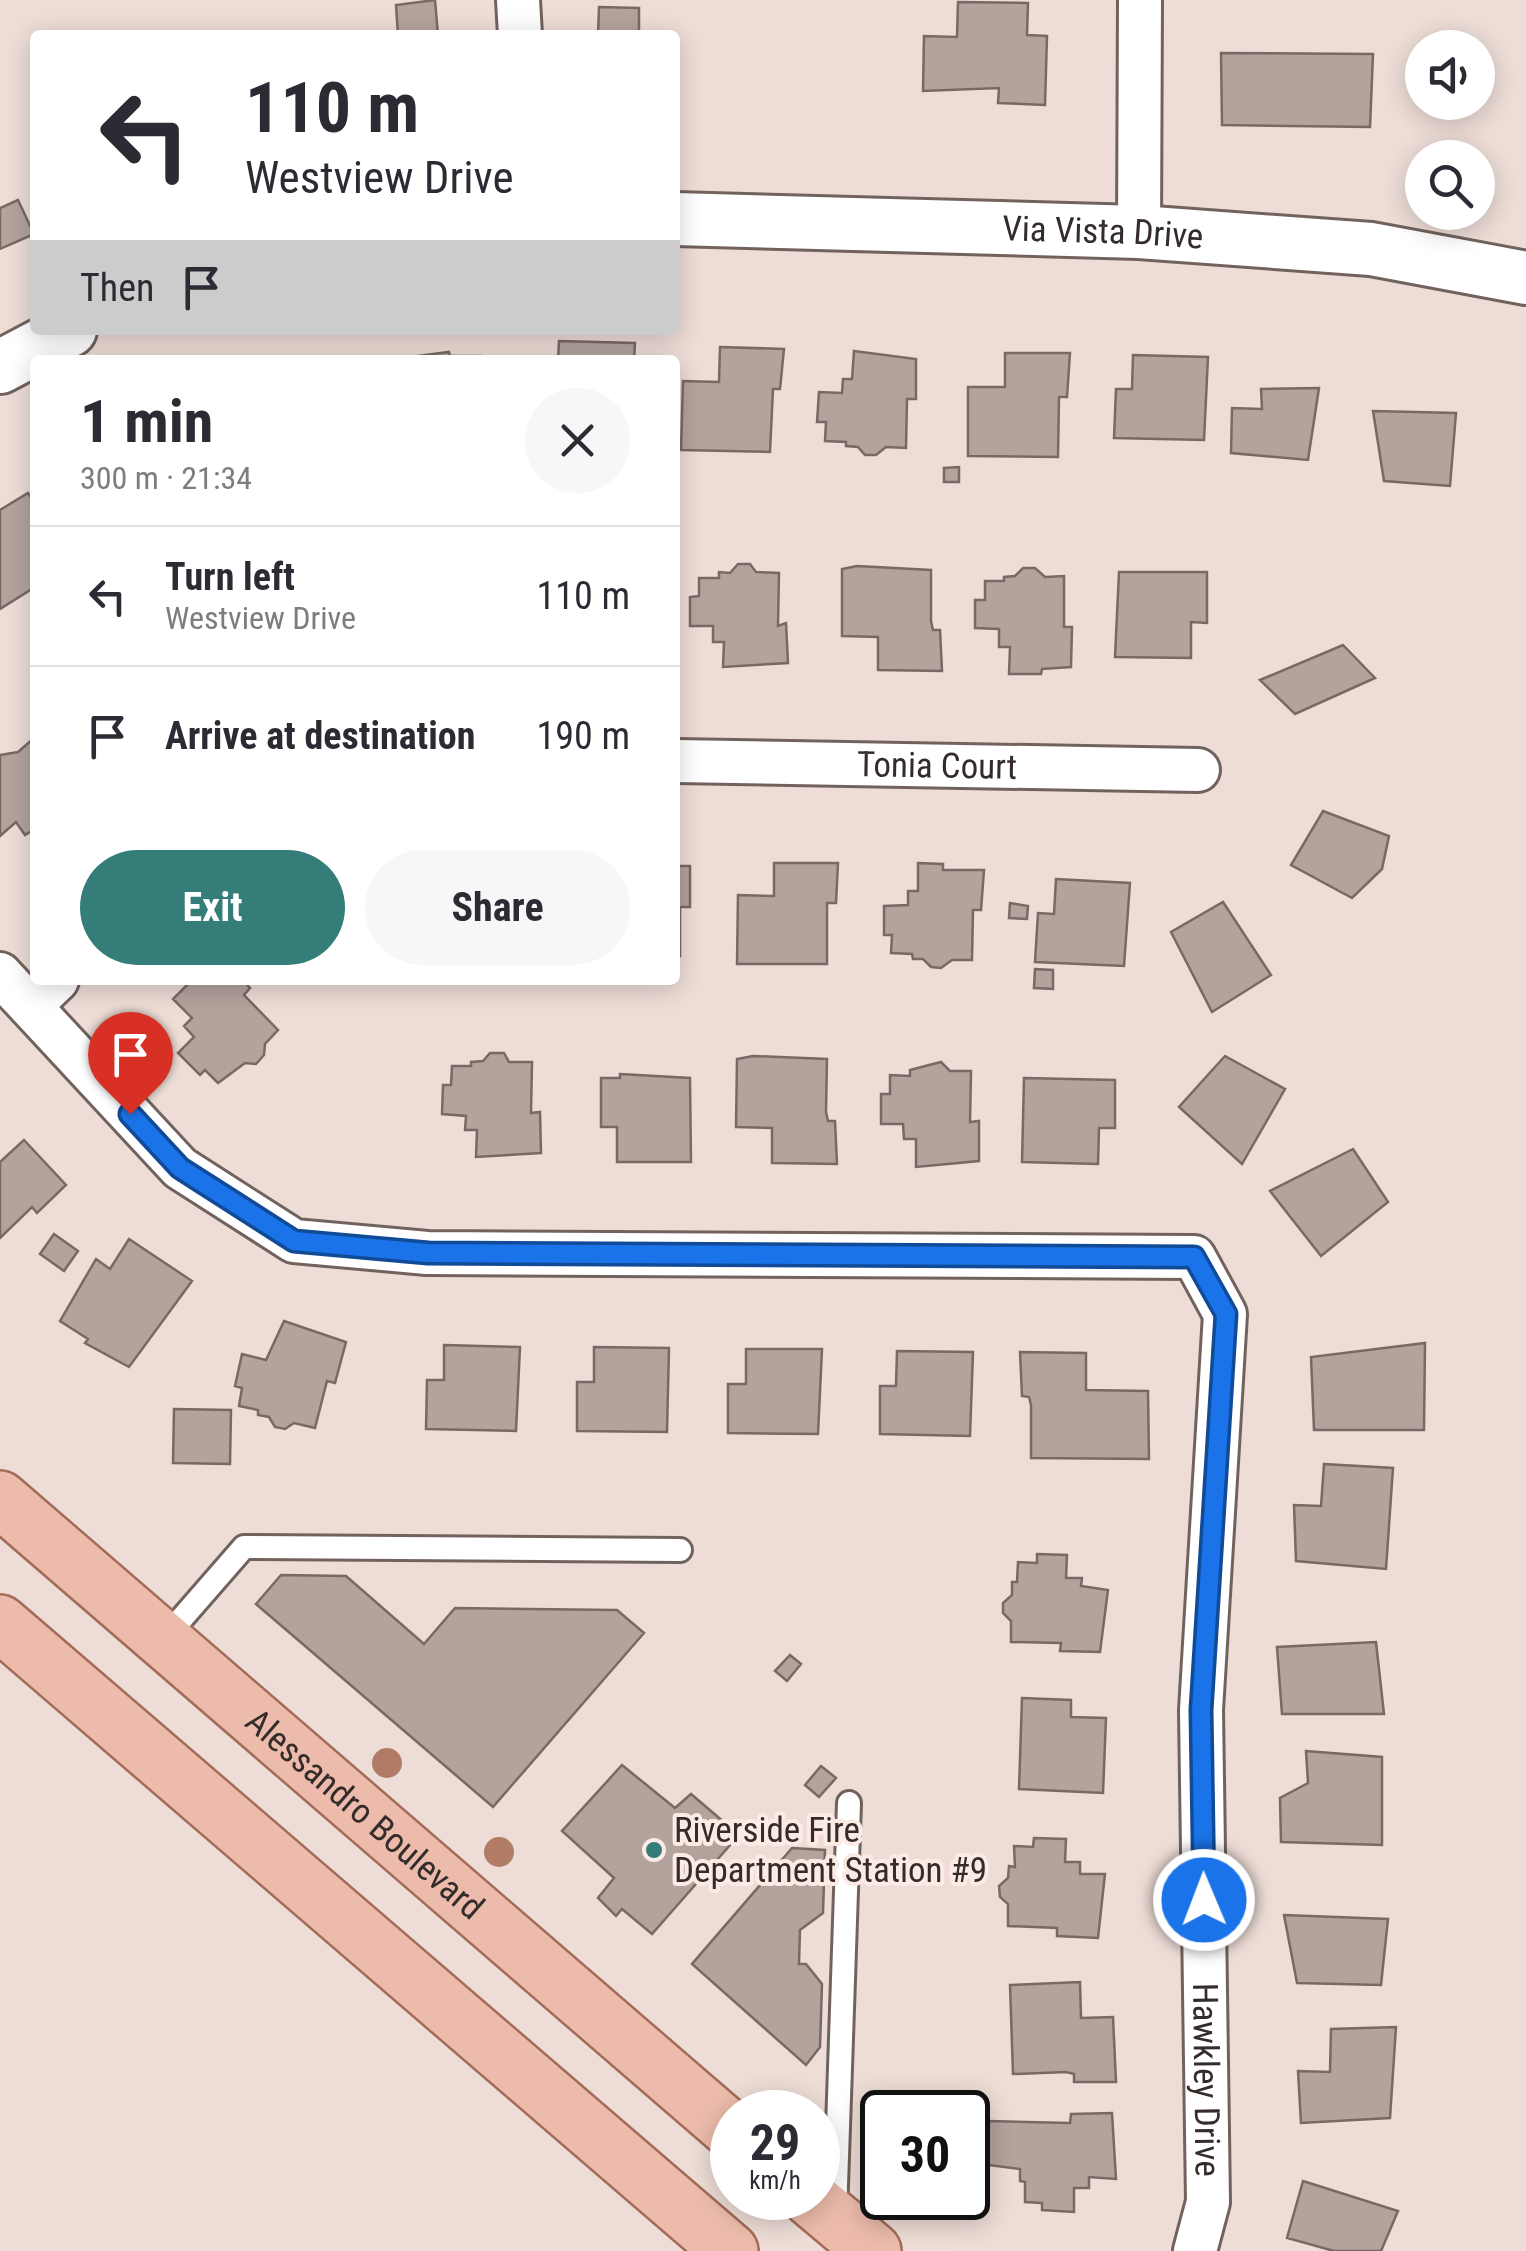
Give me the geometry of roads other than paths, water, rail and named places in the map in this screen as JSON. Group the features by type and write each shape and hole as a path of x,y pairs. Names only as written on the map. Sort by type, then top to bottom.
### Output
{"main road":[{"name":"Alessandro Boulevard","path":"0,1499 710,2112"},
{"path":"0,1623 730,2251"}],"street":[{"path":"518,0 520,30"},
{"path":"1139,232 1140,0"},
{"name":"Via Vista Drive","path":"680,219 1139,232 1372,250 1526,278"},
{"path":"0,367 61,335"},
{"name":"Tonia Court","path":"680,761 1198,770"},
{"path":"0,974 44,993"},
{"name":"Hawkley Drive","path":"44,993 180,1168 294,1241 428,1253 1194,1257 1226,1314 1201,1710 1208,2202 1195,2251"}],"lane":[{"path":"163,1640 244,1547 680,1550"},
{"path":"840,2222 849,1803"}],"place":[{"name":"Riverside Fire Department Station #9","path":"654,1850"}]}
